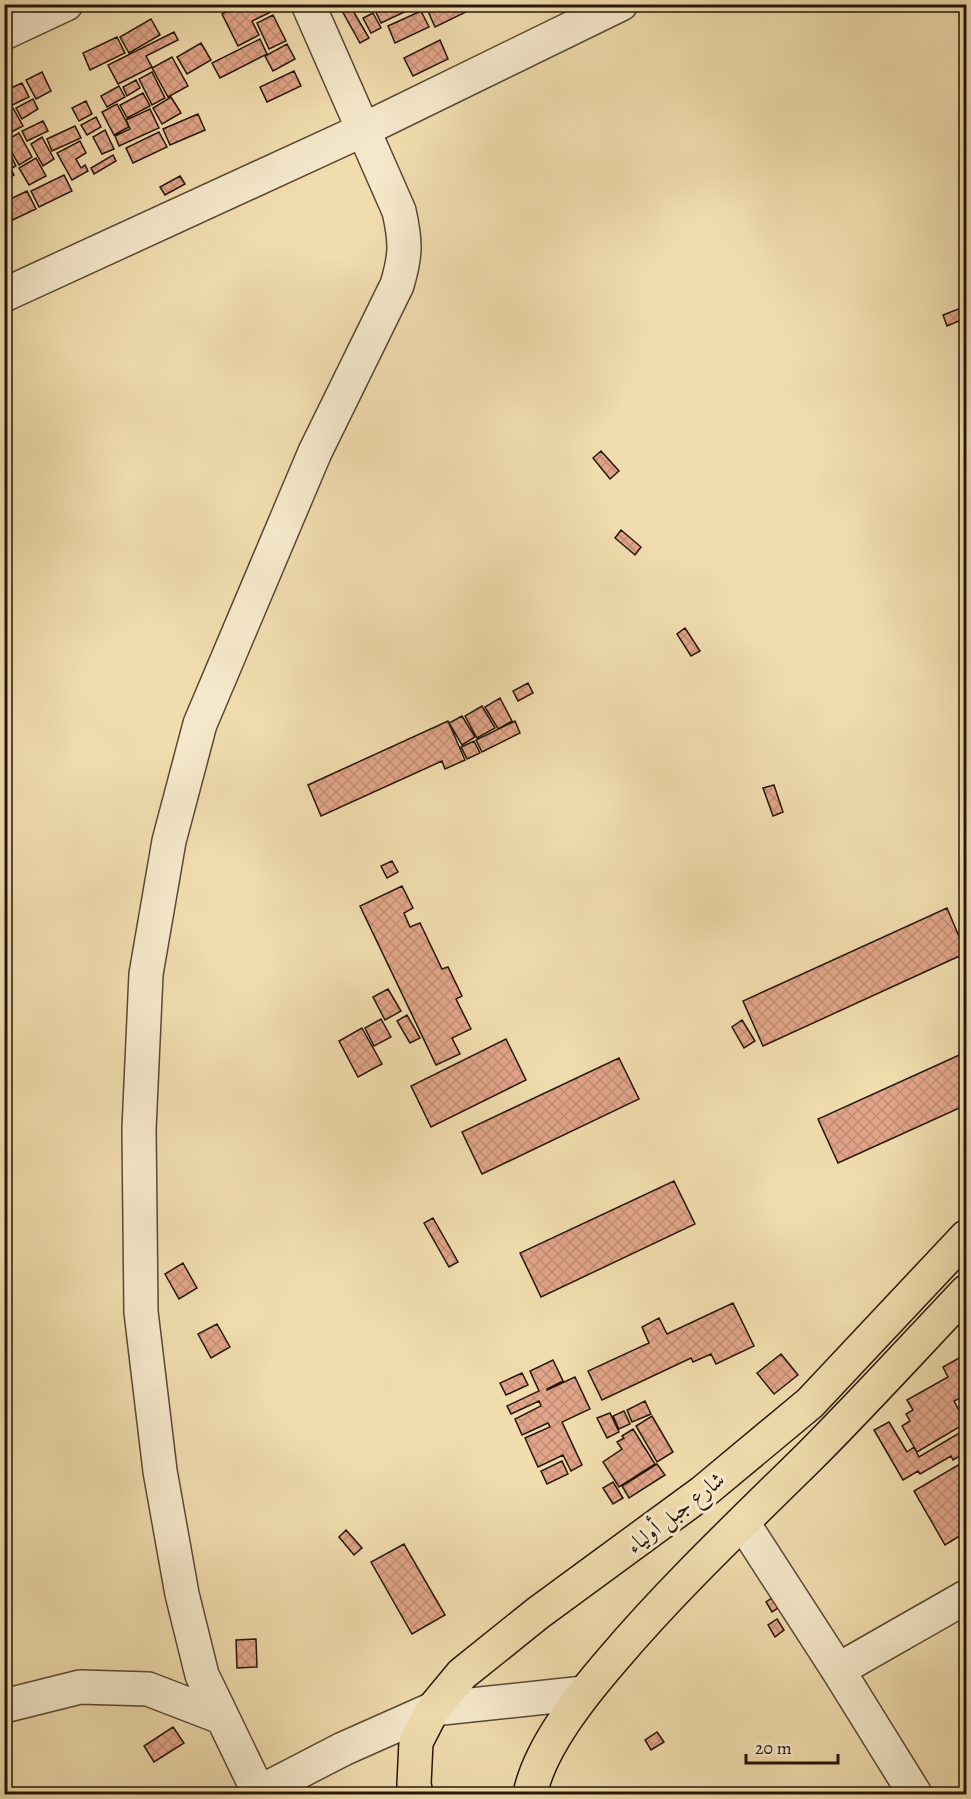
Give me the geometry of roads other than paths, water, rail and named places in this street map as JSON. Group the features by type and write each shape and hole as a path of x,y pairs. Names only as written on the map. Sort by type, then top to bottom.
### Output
{"main road":[{"name":"شارع جبل أولياء","path":"416,1794 414,1784 416,1742 433,1709 462,1674 538,1613 703,1492 810,1403 966,1237"},
{"path":"530,1794 532,1784 557,1732 584,1694 647,1620 842,1424 966,1292"}],"street":[{"path":"4,33 66,4"},
{"path":"309,4 399,211 404,234 404,260 397,285 311,463 200,724 169,841 146,974 139,1129 141,1312 160,1471 182,1594 202,1675 258,1794 343,1749 433,1709 584,1694"},
{"path":"4,295 363,130 621,4"},
{"path":"743,1523 915,1794"},
{"path":"838,1670 966,1597"},
{"path":"4,1706 80,1687 148,1689 221,1717"}]}
